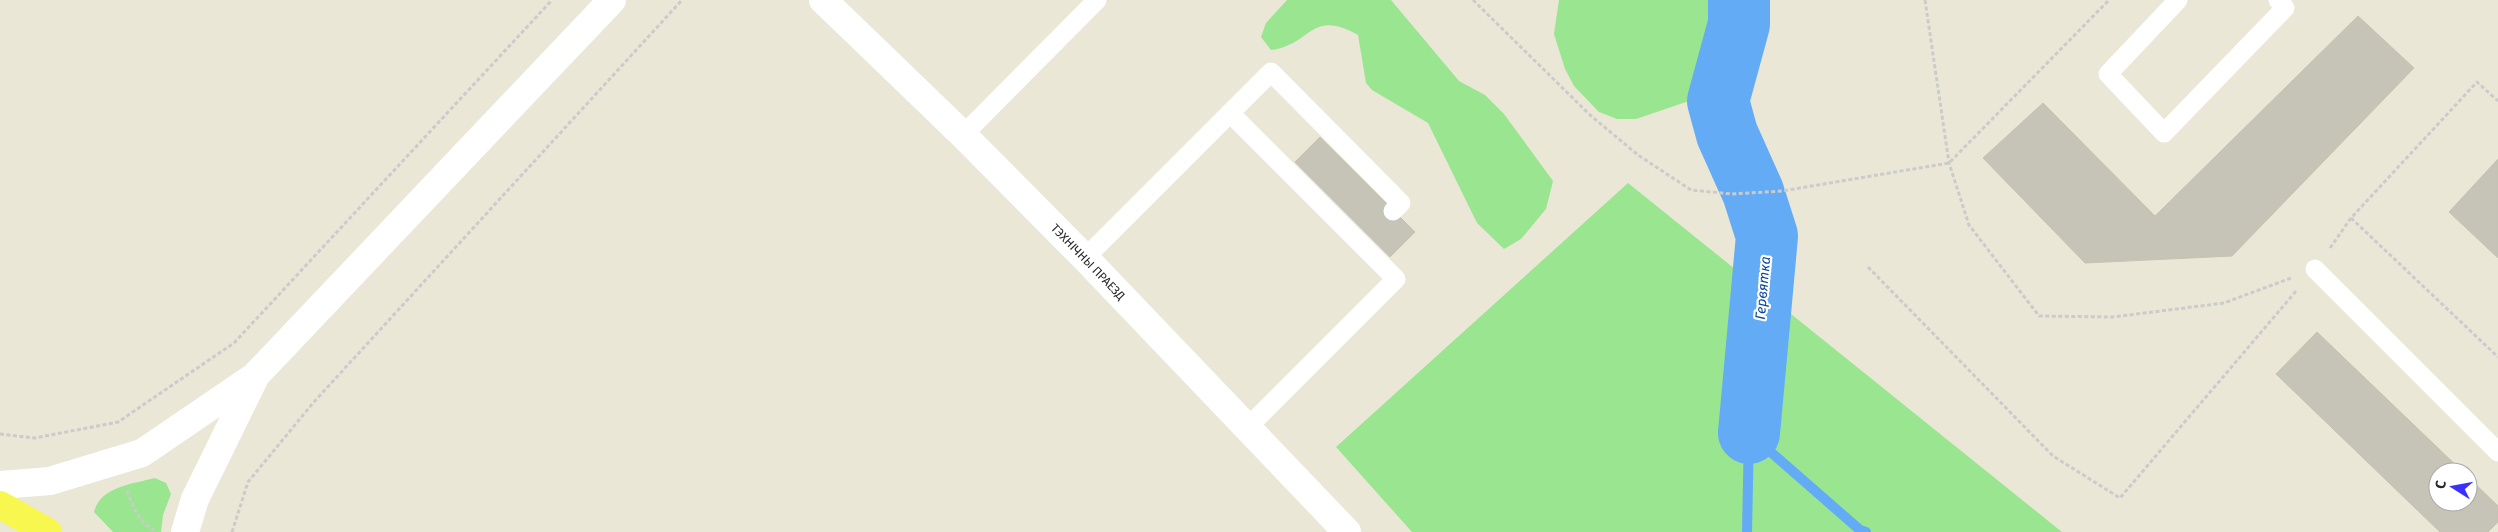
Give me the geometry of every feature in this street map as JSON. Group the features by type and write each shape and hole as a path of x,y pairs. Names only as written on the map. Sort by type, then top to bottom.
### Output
{"main road":[{"path":"0,485 50,481 142,452 255,376 612,0"},
{"name":"ТЭХНІЧНЫ ПРАЕЗД","path":"823,0 963,135 1085,258 1347,532"},
{"path":"185,532 195,499 255,376"},
{"path":"0,505 48,532"}],"lane":[{"path":"963,135 1097,0"},
{"path":"2178,0 2108,74 2164,133 2285,8 2278,0"},
{"path":"1085,258 1271,72 1372,182 1401,203 1393,211"},
{"path":"1230,113 1340,214 1364,239 1396,279 1247,428"},
{"path":"2315,269 2498,452"}],"path":[{"path":"0,434 35,438 118,422 234,343 552,0"},
{"path":"232,532 248,482 313,403 682,0"},
{"path":"1473,0 1590,115 1638,155 1691,190 1732,194 1782,191 1950,162 2109,0"},
{"path":"1925,0 1950,162 1969,225 2039,316 2113,317 2224,303 2315,269"},
{"path":"1868,268 2053,456 2120,498 2315,269 2351,218 2478,82 2498,102"},
{"path":"2351,218 2498,357"}],"green space":[{"path":"1287,0 1391,0 1459,81 1485,95 1504,114 1553,181 1546,209 1521,239 1504,249 1477,223 1428,123 1372,90 1366,83 1358,35 1330,25 1312,30 1285,47 1271,50 1261,37 1266,23"},
{"path":"1559,0 1753,0 1755,25 1745,79 1731,92 1701,104 1689,101 1636,119 1617,119 1599,112 1574,86 1565,69 1554,34"},
{"path":"1628,183 2062,532 1412,532 1336,447"},
{"path":"155,478 166,483 171,494 163,515 161,532 113,532 94,512 97,504 110,492 127,485"}],"building":[{"path":"2358,16 2414,68 2232,256 2085,263 1983,158 2043,103 2155,216"},
{"path":"1320,137 1415,232 1390,257 1295,162"},
{"path":"2498,159 2498,258 2449,212"},
{"path":"2317,332 2453,462 2428,462 2428,512 2478,512 2478,487 2498,506 2498,522 2488,532 2440,532 2276,374"}],"waterway":[{"name":"Гервятка","path":"1739,0 1739,24 1718,101 1727,134 1753,192 1767,236 1749,433"},
{"name":"Гервятка","path":"1749,433 1860,530 1866,532"},
{"path":"1747,532 1749,433"}]}
